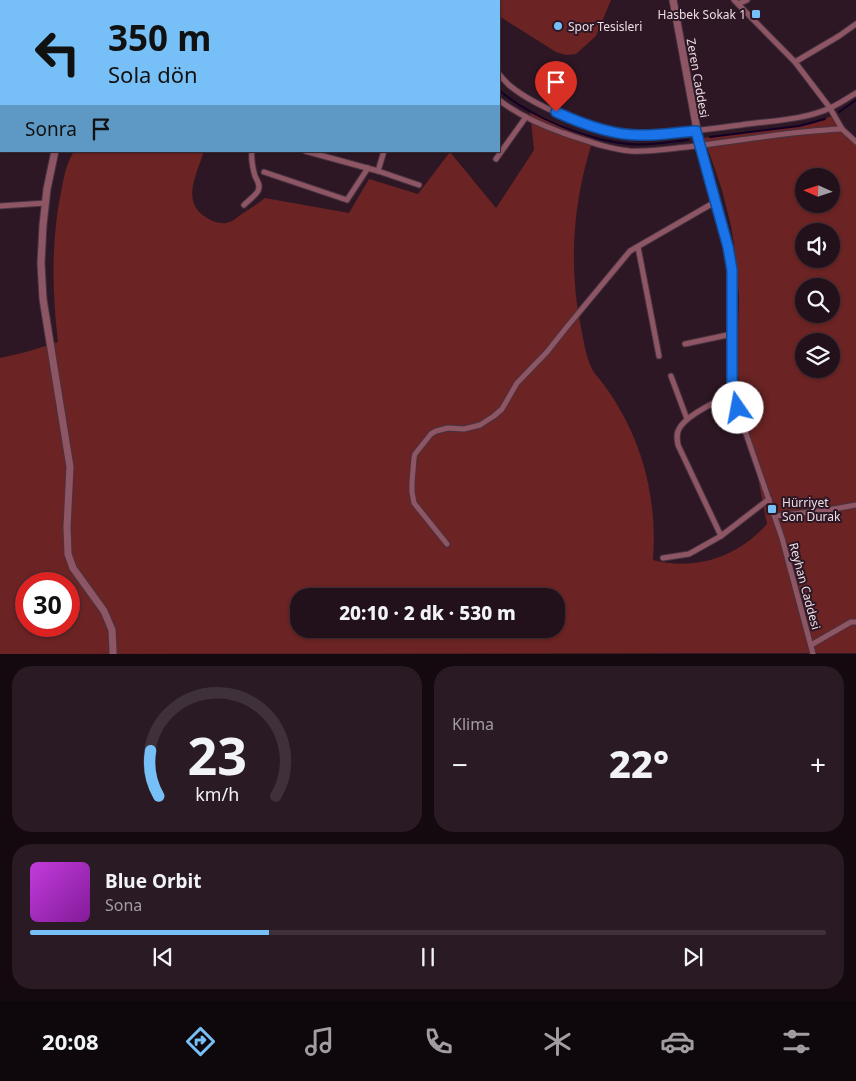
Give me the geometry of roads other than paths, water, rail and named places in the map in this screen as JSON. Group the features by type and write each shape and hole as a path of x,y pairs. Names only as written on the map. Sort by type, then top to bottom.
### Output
{"street":[{"name":"Zeren Caddesi","path":"673,0 700,146"},
{"path":"736,2 747,0"},
{"path":"736,2 795,62 830,108 842,129 856,142"},
{"path":"795,62 856,24"},
{"path":"500,75 509,85 570,118 591,126 637,136 696,131 806,116 830,108 856,93"},
{"path":"500,101 511,109 544,126 595,144 620,150 649,151 700,146 796,132 842,129"},
{"path":"496,159 526,117"},
{"name":"Reyhan Caddesi","path":"700,146 728,247 732,270 732,393 782,538 813,654"},
{"path":"54,152 43,225 41,263 43,299 70,467 67,527 68,554 73,568 104,611 112,630 112,654"},
{"path":"244,205 260,188 255,175 252,152"},
{"path":"309,152 368,168 419,185"},
{"path":"378,171 384,152"},
{"path":"264,172 346,200 368,168"},
{"path":"447,544 414,503 412,482 415,454 431,434 436,431 448,428 464,429 480,424 494,416 502,409 517,383 530,372 630,251 715,202"},
{"path":"0,206 46,203"},
{"path":"638,247 659,356"},
{"path":"685,344 732,334"},
{"path":"671,376 687,419"},
{"path":"721,536 678,445 677,433 687,419 732,393"},
{"path":"663,558 689,554 721,536 769,499"},
{"path":"775,516 856,505"},
{"path":"811,645 851,622 856,622"}],"waterway":[{"path":"500,91 543,118 579,133 597,138 637,144 688,140"},
{"path":"839,112 856,100"},
{"path":"710,137 799,126 825,119"}],"place":[{"name":"Hasbek Sokak 1","path":"756,14"},
{"name":"Spor Tesisleri","path":"558,26"},
{"name":"Hürriyet Son Durak","path":"772,509"}]}
